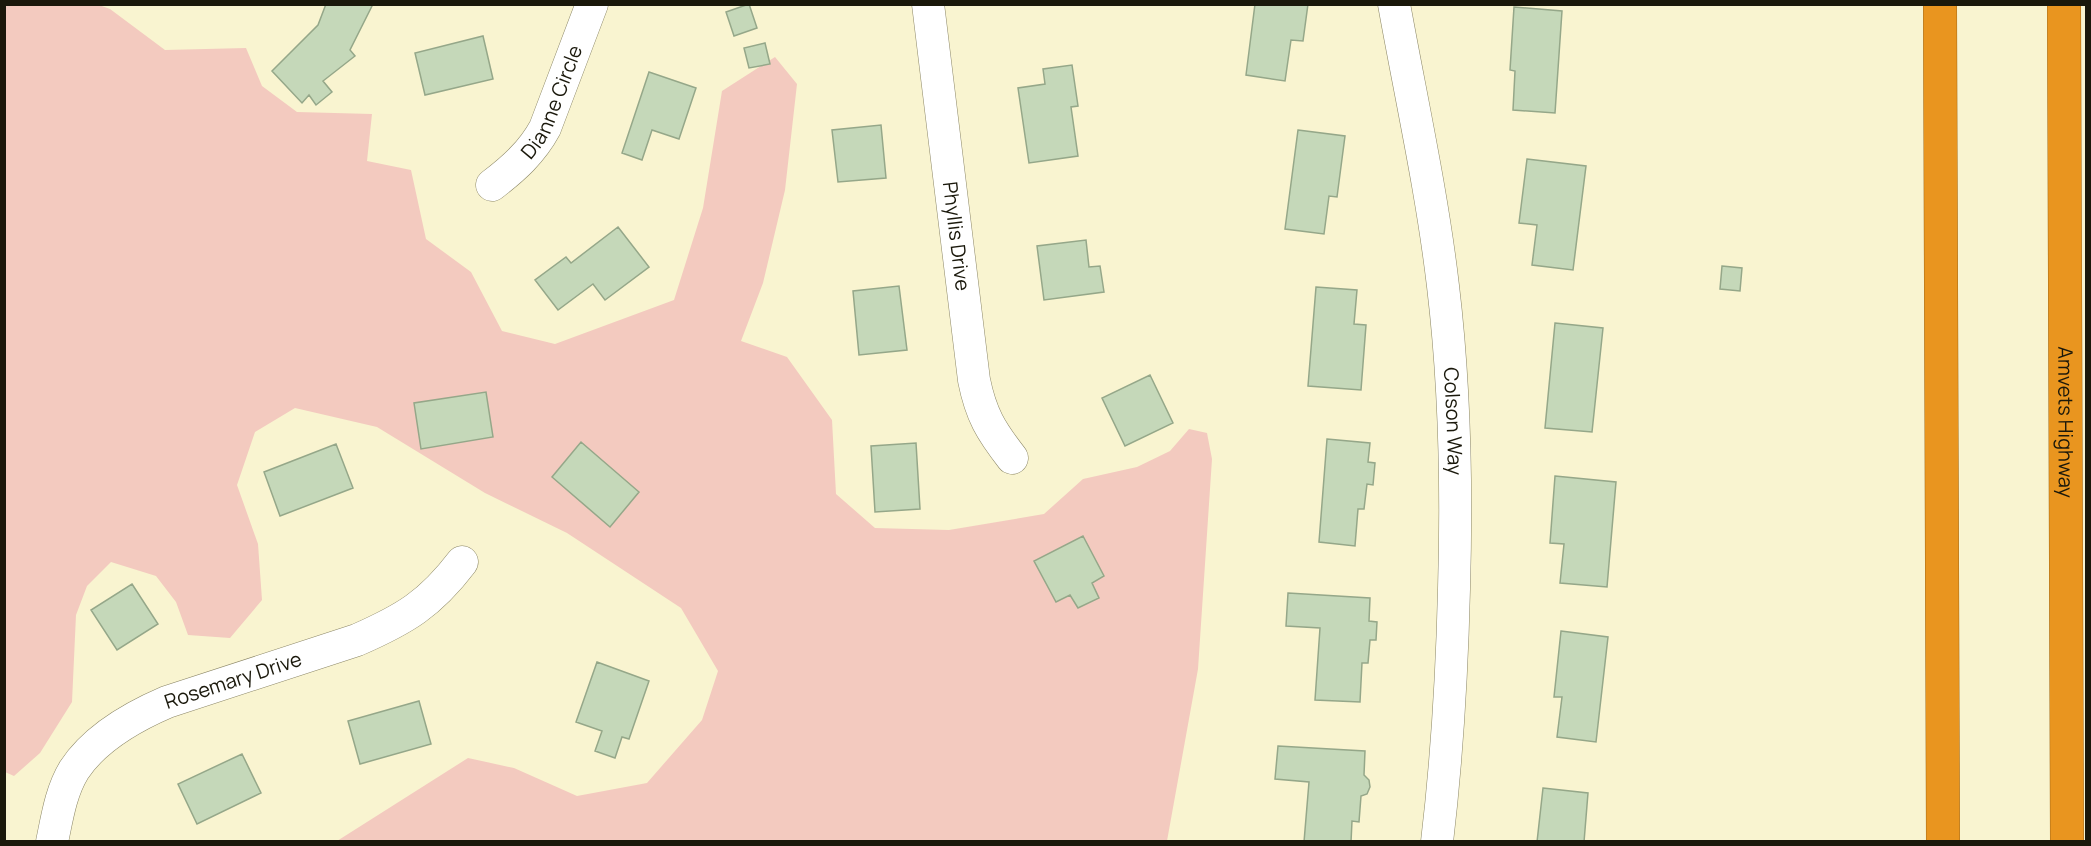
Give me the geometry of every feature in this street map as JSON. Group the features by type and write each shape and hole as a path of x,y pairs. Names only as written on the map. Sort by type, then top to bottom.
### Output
{"highway":[{"path":"1940,4 1943,842"},
{"name":"Amvets Highway","path":"2064,4 2067,842"}],"street":[{"name":"Dianne Circle","path":"492,184 524,159 536,145 545,128 592,4"},
{"name":"Phyllis Drive","path":"928,4 974,381 984,417 1012,458"},
{"name":"Colson Way","path":"1394,4 1439,258 1452,396 1456,512 1453,624 1450,694 1437,842"},
{"name":"Rosemary Drive","path":"52,842 64,793 74,772 87,753 124,724 143,712 167,702 357,640 380,630 402,619 430,598 462,562"}],"shaded area":[{"path":"4,5 99,5 110,9 165,50 246,48 262,86 297,112 372,114 367,161 411,170 426,239 471,272 502,331 555,344 674,300 703,208 722,91 775,57 797,84 785,190 763,283 741,341 787,357 832,420 836,494 875,528 949,530 1044,514 1083,479 1137,467 1170,451 1189,429 1207,433 1212,459 1198,669 1167,841 337,841 468,758 514,768 577,796 647,783 702,720 718,671 681,608 567,533 485,493 377,427 295,408 255,432 237,485 258,544 262,600 230,638 188,635 176,602 156,576 111,562 87,586 76,615 72,702 40,753 14,776 5,772"}],"building":[{"path":"326,4 373,4 350,50 355,56 323,81 332,92 316,105 309,95 302,103 272,71 318,25"},
{"path":"749,4 757,28 734,36 726,12"},
{"path":"1255,4 1308,4 1303,41 1291,40 1285,81 1246,75"},
{"path":"1514,7 1562,11 1555,113 1513,110 1515,71 1510,70"},
{"path":"483,36 493,79 425,95 415,53"},
{"path":"765,43 770,64 749,68 744,48"},
{"path":"1072,65 1078,106 1071,107 1078,156 1029,163 1018,88 1045,84 1043,69"},
{"path":"649,72 696,88 679,139 652,130 642,160 622,153"},
{"path":"881,125 886,178 838,182 832,130"},
{"path":"1298,130 1345,136 1337,197 1329,196 1324,234 1285,229"},
{"path":"1527,159 1586,166 1573,270 1532,265 1537,225 1519,223"},
{"path":"618,227 649,267 605,300 593,284 558,310 535,280 566,257 571,263"},
{"path":"1086,240 1089,267 1100,266 1104,292 1044,300 1037,246"},
{"path":"1722,266 1742,268 1740,291 1720,289"},
{"path":"899,286 907,350 859,355 853,291"},
{"path":"1316,287 1357,290 1354,324 1366,325 1361,390 1308,386"},
{"path":"1555,323 1603,328 1592,432 1545,428"},
{"path":"1150,375 1173,423 1125,446 1102,398"},
{"path":"486,392 493,437 421,449 414,403"},
{"path":"1327,439 1370,443 1368,462 1375,463 1373,485 1367,484 1364,509 1358,509 1355,546 1319,542"},
{"path":"581,442 639,492 610,527 552,477"},
{"path":"916,443 920,509 875,512 871,446"},
{"path":"336,444 353,488 280,516 264,472"},
{"path":"1555,476 1616,482 1607,587 1560,583 1564,544 1550,543"},
{"path":"1083,536 1104,576 1092,583 1099,598 1078,608 1070,595 1056,602 1034,561"},
{"path":"132,584 158,624 117,650 91,610"},
{"path":"1288,593 1370,598 1369,621 1377,622 1376,640 1370,640 1368,663 1362,663 1360,702 1315,700 1320,628 1286,626"},
{"path":"1561,631 1608,637 1596,742 1557,737 1562,697 1554,697"},
{"path":"597,662 649,681 629,739 622,737 615,758 595,751 602,731 576,722"},
{"path":"419,701 431,744 360,764 348,721"},
{"path":"1278,746 1365,751 1364,775 1369,780 1370,787 1367,794 1361,796 1359,822 1352,821 1351,842 1304,842 1309,782 1275,779"},
{"path":"242,754 261,793 197,824 178,784"},
{"path":"1543,788 1588,793 1584,842 1537,842"}]}
